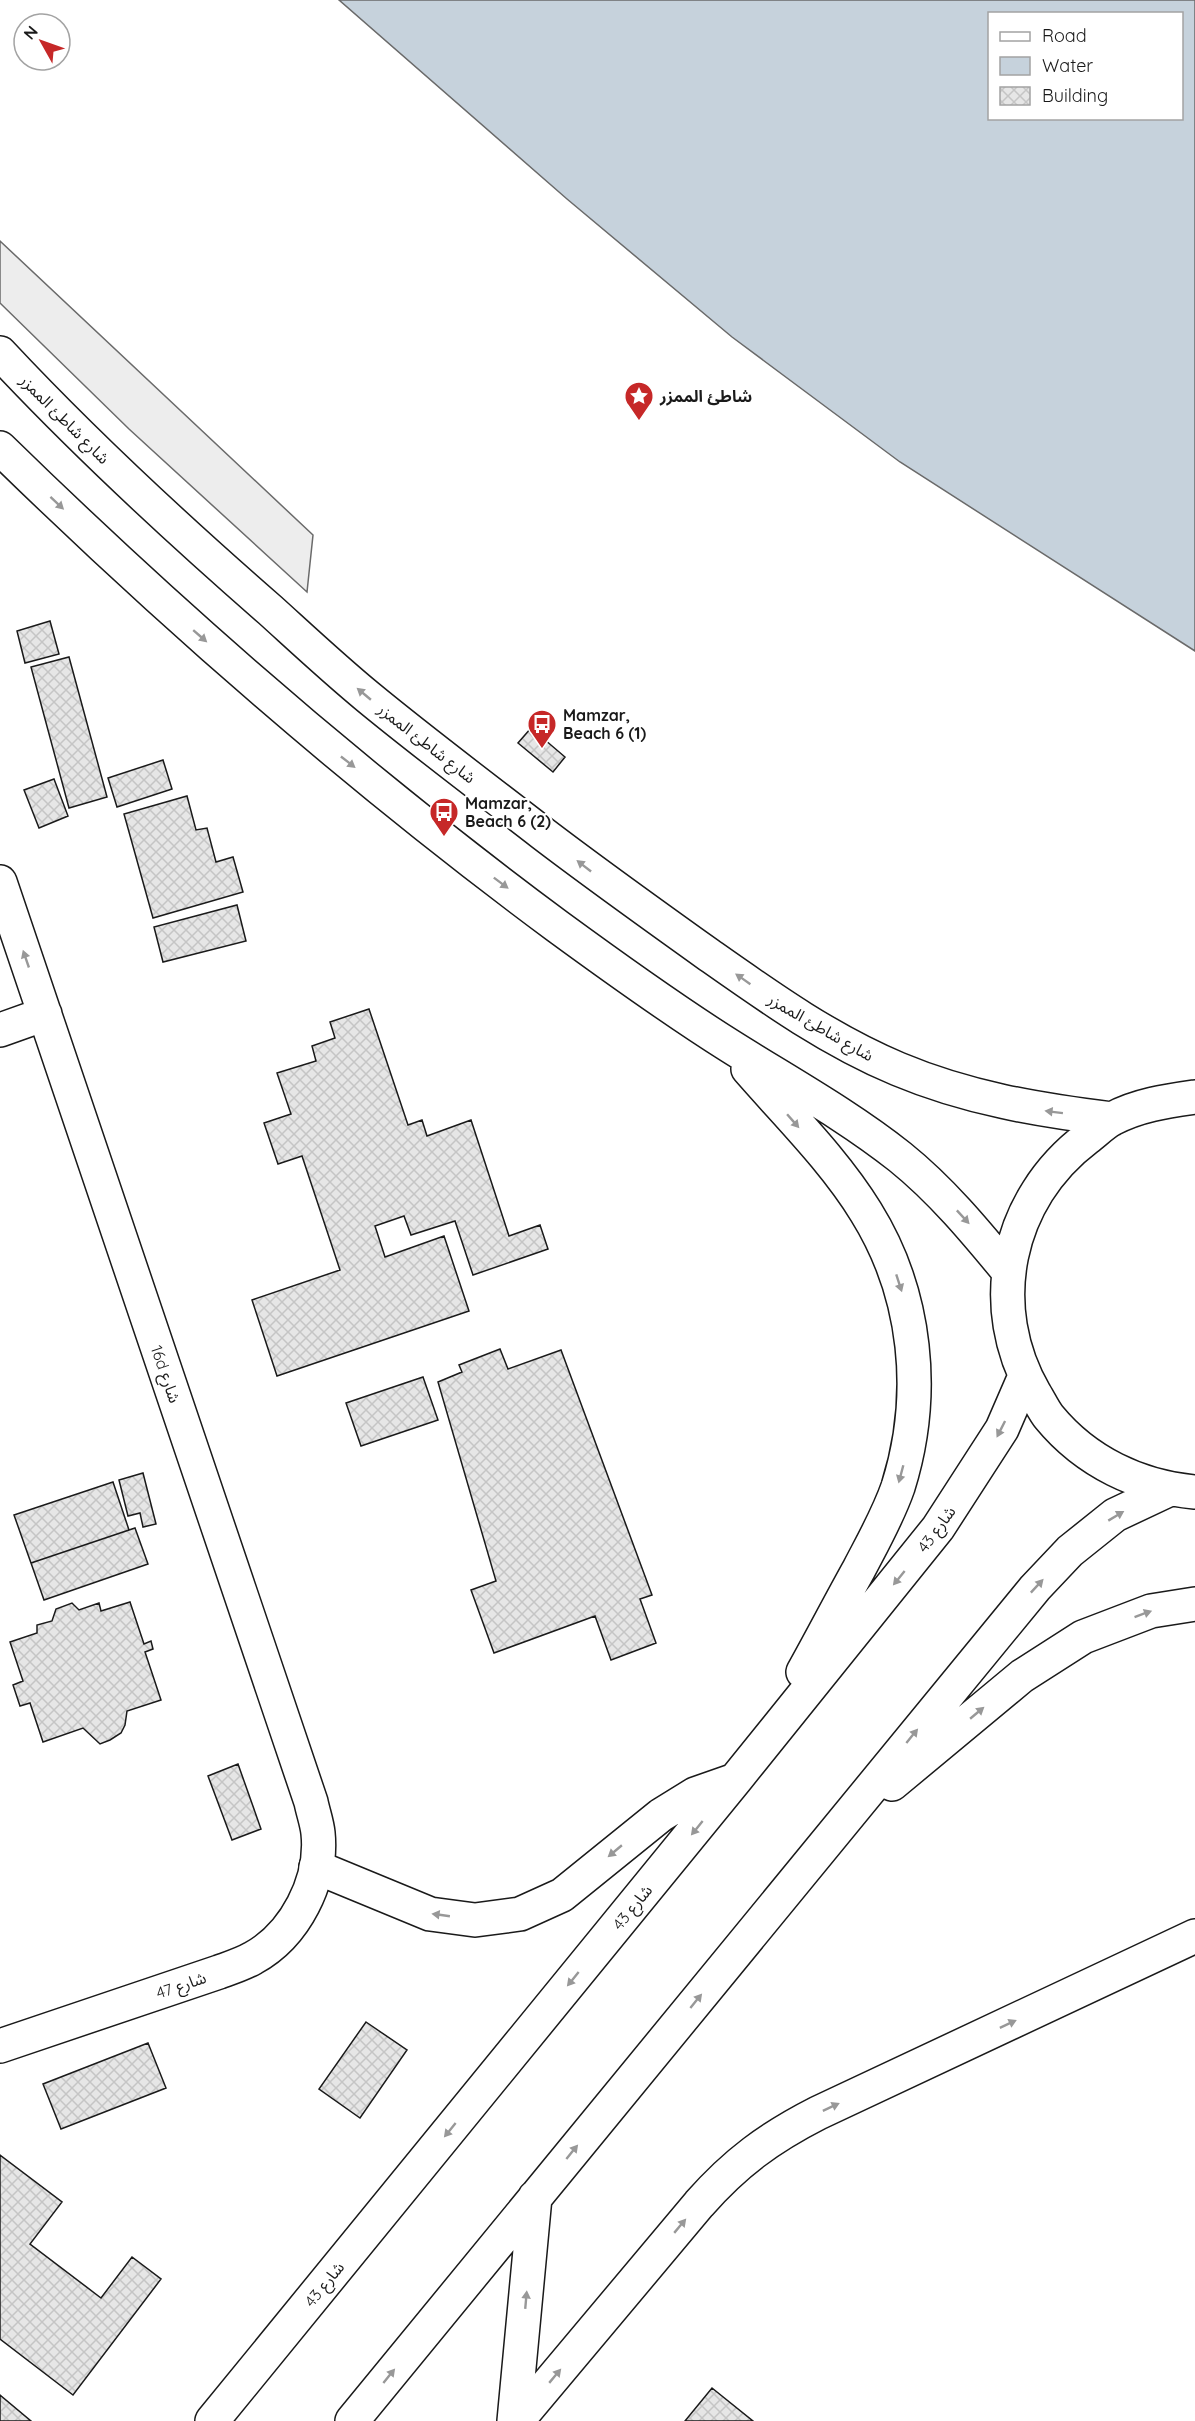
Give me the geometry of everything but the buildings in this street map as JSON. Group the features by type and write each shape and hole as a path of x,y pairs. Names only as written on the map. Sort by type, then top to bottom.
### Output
{"main road":[{"name":"شارع شاطئ الممزر","path":"0,353 47,404 205,554 368,697 608,884 760,991 808,1023 855,1050 921,1078 986,1099 1039,1110 1112,1119"},
{"path":"0,448 181,620 332,749 559,927 727,1045 855,1124 900,1158 964,1218 1008,1271"},
{"path":"0,469 32,479"},
{"name":"16d شارع","path":"0,882 311,1802 318,1835 316,1867"},
{"path":"0,1030 45,1014"},
{"path":"727,1045 842,1177 868,1216 900,1283 910,1323 914,1364 914,1406 909,1447 897,1488 881,1527 765,1743"},
{"path":"1182,1491 1123,1475 1083,1450 1049,1417 1025,1376 1013,1342 1008,1307 1008,1271 1019,1227 1038,1187 1068,1153 1112,1119 1155,1103 1195,1097"},
{"name":"شارع 43","path":"212,2421 938,1528 1002,1430 1025,1376"},
{"path":"352,2421 995,1635 1070,1551 1115,1515 1182,1491"},
{"path":"835,1831 1022,1676 1083,1637 1151,1611 1195,1604"},
{"path":"316,1867 430,1914 476,1920 520,1914 562,1895 661,1815 695,1794 736,1779"},
{"name":"شارع 47","path":"0,2046 254,1958 284,1935 304,1903 316,1867"},
{"path":"516,2421 699,2204 724,2176 753,2151 784,2130 1195,1936"},
{"path":"516,2421 535,2197"}],"shaded area":[{"path":"0,241 313,535 307,592 129,429 0,303"}],"water":[{"path":"339,0 1195,0 1195,651 900,462 732,337 567,199"}],"place":[{"name":"شاطئ الممزر","path":"639,422"},
{"name":"Mamzar, Beach 6 (1)","path":"542,750"},
{"name":"Mamzar, Beach 6 (2)","path":"444,838"}]}
